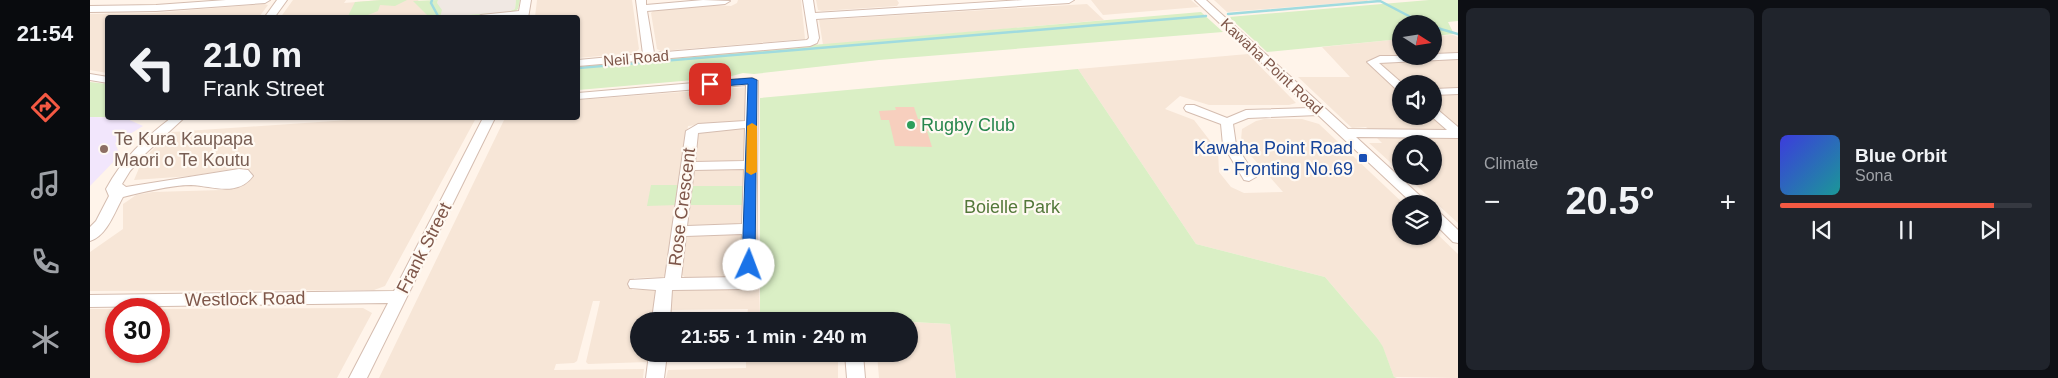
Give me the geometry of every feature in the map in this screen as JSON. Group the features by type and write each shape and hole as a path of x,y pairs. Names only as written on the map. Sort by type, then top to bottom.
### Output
{"street":[{"path":"90,9 164,8 265,0"},
{"path":"271,15 282,0"},
{"path":"523,15 526,0"},
{"path":"808,0 810,16 1011,2 1069,0"},
{"path":"907,0 913,9"},
{"name":"Kawaha Point Road","path":"1200,0 1412,195"},
{"path":"649,57 642,4 726,1"},
{"name":"Neil Road","path":"580,62 806,44 813,41 810,16"},
{"path":"1392,80 1372,62 1380,59 1458,56"},
{"path":"90,77 105,80"},
{"path":"580,96 752,80 748,283 636,284"},
{"path":"1442,92 1458,91"},
{"path":"1190,108 1227,122 1246,114 1321,111"},
{"path":"90,236 102,222 115,194 120,188 125,171 138,153 176,120"},
{"name":"Frank Street","path":"358,378 489,120"},
{"path":"1442,120 1458,134"},
{"path":"1227,122 1225,132 1229,146 1245,167 1249,177"},
{"name":"Rose Crescent","path":"661,312 679,231 692,131 694,129 752,124"},
{"path":"1347,135 1458,134"},
{"path":"686,166 751,165"},
{"path":"115,194 161,184 196,182"},
{"path":"1442,223 1458,238"},
{"path":"679,231 750,229"},
{"name":"Westlock Road","path":"90,301 399,297"},
{"path":"655,378 657,362"},
{"path":"855,362 856,378"}],"shaded area":[{"path":"293,0 346,0 344,3 418,0 428,15 282,15"},
{"path":"438,0 516,0 515,9 507,12 466,15 440,15"},
{"path":"537,0 632,0 639,49 635,53 580,58 580,15 535,15"},
{"path":"738,0 801,0 805,39 661,51 657,49 651,13 653,11 711,5 731,6 737,3"},
{"path":"816,0 897,0 899,3 897,6 822,11 818,10"},
{"path":"1091,0 1191,0 1199,7 1103,15"},
{"path":"1214,0 1367,0 1368,1 1227,12"},
{"path":"1087,4 1104,20 823,45 819,20"},
{"path":"268,5 260,15 105,15 105,73 90,70 90,14 153,13"},
{"path":"1453,35 1458,37 1458,223 1442,209 1442,195 1427,195 1416,185 1442,185 1442,135 1392,135 1392,164 1369,143 1382,143 1366,127 1352,128 1298,77 1350,77 1322,47 1392,40 1392,65 1442,65 1442,36"},
{"path":"1248,54 1296,103 1289,105 1209,105 1180,96 1165,109 1194,120 1218,151 1219,172 1231,187 1244,193 1283,192 1244,148 1241,140 1242,129 1264,119 1302,119 1319,124 1394,195 1392,195 1392,245 1442,245 1442,239 1458,254 1458,378 1394,377 1378,339 1325,277 1196,244 1078,69"},
{"path":"748,87 748,120 688,126 667,275 663,277 634,278 632,290 657,290 660,292 657,312 630,312 630,362 648,362 588,364 586,362 600,301 593,301 577,361 574,363 556,364 554,370 644,369 643,378 379,378 504,120 580,120 580,100"},
{"name":"Te Kura Kaupapa Maori o Te Koutu","path":"90,117 105,117 105,120 130,120 143,126 115,143 120,155 90,186"},
{"path":"348,120 475,120 385,286 374,290 90,291 90,252 123,229 123,204 136,195 153,192 222,190 245,183 253,177 251,171 245,167 191,176 134,180 142,161 172,132"},
{"path":"743,127 747,129 746,159 742,162 698,162 694,160 697,133"},
{"path":"744,168 745,186 691,186 693,170"},
{"path":"689,205 745,205 743,224 688,225"},
{"path":"690,233 740,233 745,236 744,274 739,277 686,278 681,274 685,236"},
{"path":"759,288 760,312 748,312 748,309 666,310 671,290"},
{"path":"363,308 372,313 337,378 90,378 90,309 105,309 105,363 170,363 170,309"},
{"path":"918,322 950,324 956,378 879,378 878,362 918,362"},
{"path":"746,362 838,362 838,378 666,378 668,370 746,368"}],"green space":[{"path":"407,0 395,6 380,5 378,11 368,15 348,15 355,2"},
{"path":"438,0 437,3 442,10 441,15 427,15 413,1"},
{"path":"516,0 520,0 518,9 512,13 467,15 507,12 515,9"},
{"path":"1429,0 1458,0 1458,21 1448,22 1454,34 1442,35 1442,15 1392,15 1392,40 1267,52 1229,17"},
{"path":"1201,12 1223,32 879,60 754,74 743,73 728,77 580,90 580,65"},
{"name":"Boielle Park","path":"1078,69 1196,244 1325,277 1378,339 1383,347 1394,377 1397,378 956,378 950,324 918,322 918,312 760,312 760,98"},
{"path":"90,82 105,84 105,117 90,117"},
{"path":"651,185 680,185 677,205 647,206"},
{"path":"691,186 745,186 745,205 689,205"}],"building":[{"name":"Rugby Club","path":"895,107 914,107 918,119 929,119 933,131 927,131 932,147 895,146 889,120 881,120 879,111 896,110"}],"waterway":[{"path":"432,0 431,3 437,15"},
{"path":"1228,14 1380,1 1407,15"},
{"path":"580,68 1206,16"},
{"path":"1442,29 1458,34"}],"slow traffic":[{"path":"751,172 752,126"}],"place":[{"name":"Rugby Club","path":"911,125"},
{"name":"Te Kura Kaupapa Maori o Te Koutu","path":"104,149"},
{"name":"Kawaha Point Road - Fronting No.69","path":"1363,158"}],"route":[{"path":"710,84 752,80 749,265"}]}
